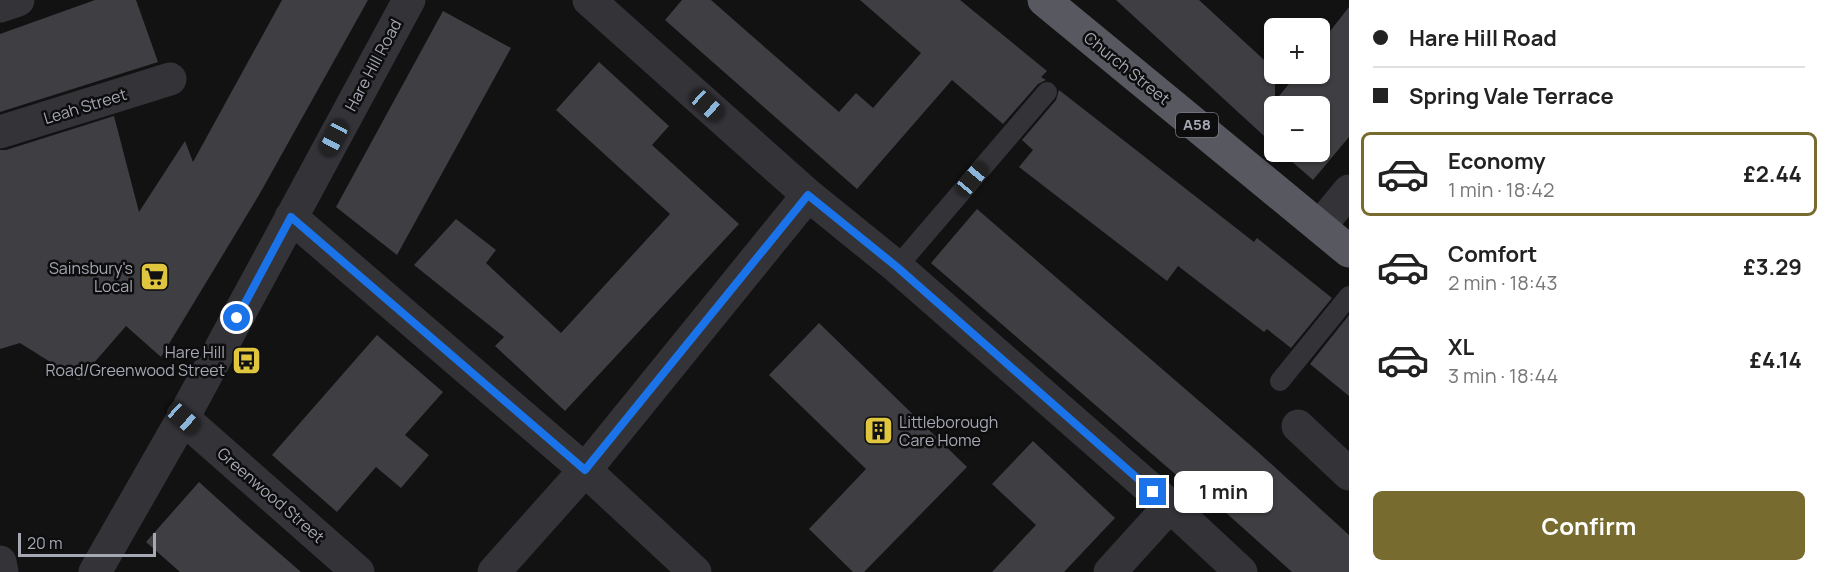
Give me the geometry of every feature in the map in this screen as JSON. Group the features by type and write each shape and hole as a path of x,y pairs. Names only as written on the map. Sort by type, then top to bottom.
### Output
{"highway":[{"name":"Church Street","path":"1044,0 1349,251"}],"street":[{"path":"0,6 18,0"},
{"name":"Hare Hill Road","path":"95,572 183,418 409,0"},
{"path":"589,0 808,195 897,267 1241,572"},
{"name":"Leah Street","path":"0,132 171,79"},
{"path":"1320,226 1349,191"},
{"path":"494,572 585,470 808,195"},
{"path":"291,217 585,470 695,572"},
{"name":"Greenwood Street","path":"183,418 358,572"},
{"path":"1298,426 1349,474"},
{"path":"1110,572 1170,507"},
{"path":"0,562 2,572"}],"lane":[{"path":"897,267 1047,92"},
{"path":"1280,381 1349,296"}],"building":[{"path":"95,0 136,0 158,62 0,112 0,34"},
{"path":"282,0 368,0 259,195 161,357 126,326 79,380 20,343 0,349 0,150 114,116 139,212 185,141 193,162"},
{"path":"682,0 711,0 839,112 856,93 873,108 921,53 860,0 960,0 1047,71 1041,77 1046,80 1038,84 1003,124 952,80 857,189 665,20"},
{"path":"1116,0 1199,0 1264,60 1264,84 1275,84 1275,96 1264,96 1264,136"},
{"path":"1349,7 1349,137 1330,160 1330,96 1279,96 1289,84 1330,84 1330,31"},
{"path":"443,11 511,48 397,255 336,207"},
{"path":"599,62 669,126 652,145 739,224 565,411 495,346 504,337 414,265 456,219 496,250 486,263 561,333 670,214 556,110"},
{"path":"1059,90 1254,242 1257,238 1332,298 1291,348 1267,329 1264,332 1178,266 1167,281 1019,167 1033,150 1022,140 1056,100"},
{"path":"1292,162 1328,162 1313,180"},
{"path":"977,209 1257,451 1349,535 1349,572 1292,572 1214,502 1211,505 931,263"},
{"path":"1349,315 1349,396 1310,364"},
{"name":"Littleborough Care Home","path":"819,323 967,467 864,572 853,572 809,529 866,469 769,375"},
{"path":"377,335 443,392 405,435 429,455 401,488 376,467 337,512 272,455"},
{"path":"1033,441 1115,518 1064,572 992,572 1036,525 992,484"},
{"path":"199,482 301,572 180,572 146,542"}],"place":[{"name":"Sainsbury's Local","path":"154,277"},
{"name":"Hare Hill Road/Greenwood Street","path":"246,361"},
{"name":"Littleborough Care Home","path":"878,431"}],"route":[{"path":"237,318 291,217 585,470 808,195 897,267 1153,492"}]}
